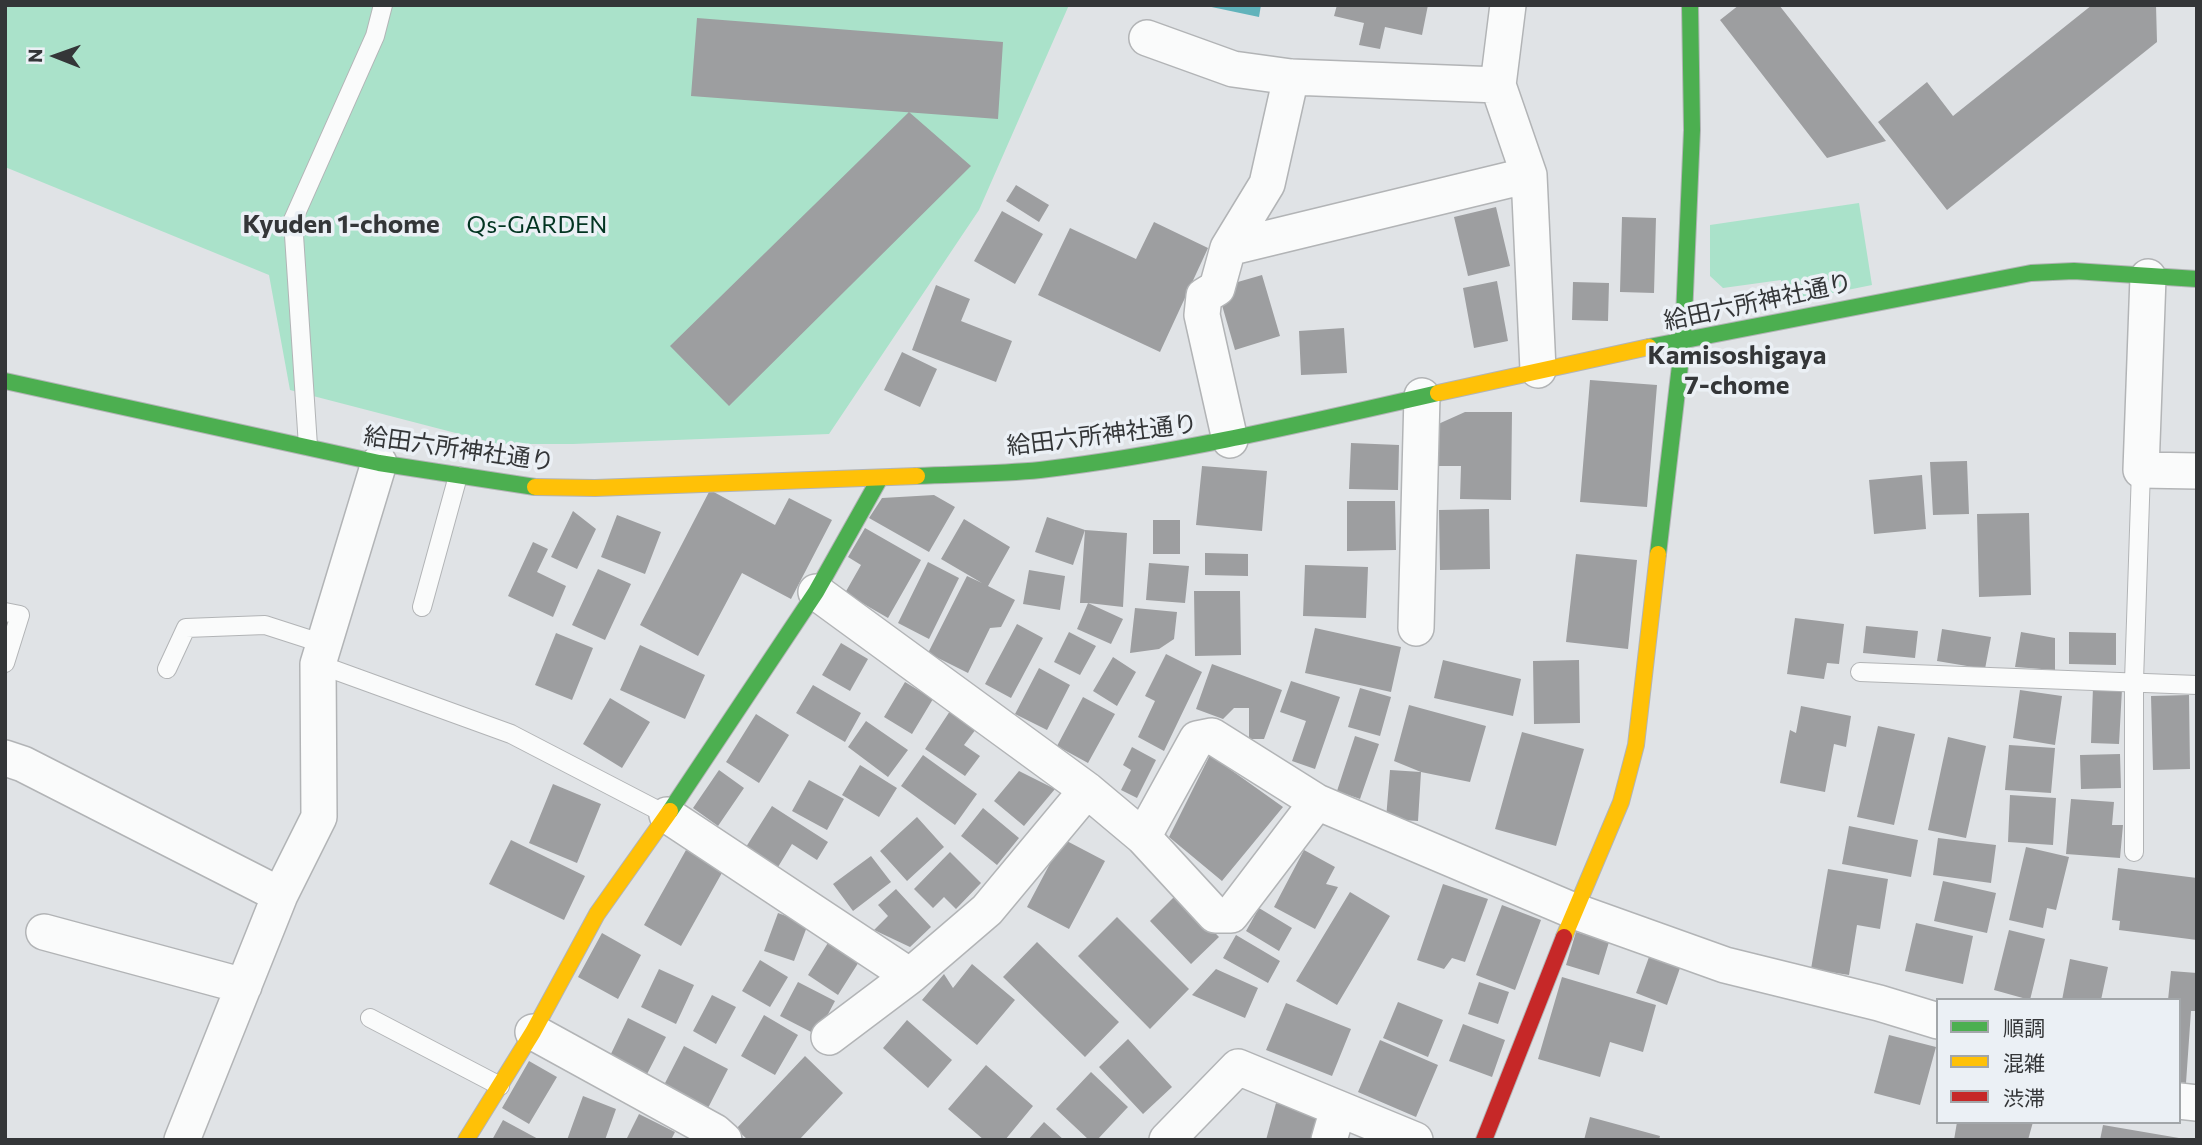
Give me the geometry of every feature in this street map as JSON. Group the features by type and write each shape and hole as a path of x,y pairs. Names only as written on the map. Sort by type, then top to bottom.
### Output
{"street":[{"path":"1508,5 1498,85 1529,175 1538,370"},
{"path":"1484,1140 1574,911 1622,802 1636,745 1684,341 1692,130 1690,5"},
{"path":"1147,38 1233,69 1292,78 1498,85"},
{"path":"1230,440 1202,315 1204,296 1217,288 1228,248 1267,184 1292,78"},
{"path":"1228,248 1529,175"},
{"name":"給田六所神社通り","path":"5,381 379,463 524,486 594,488 880,478 1037,470 1230,440 1538,370 1791,317 2031,272 2074,271 2197,279"},
{"path":"2148,277 2141,470 2197,471"},
{"path":"1416,628 1422,396"},
{"path":"182,1140 280,895 319,817 321,654 379,463"},
{"path":"466,1140 533,1032 597,914 667,816 816,592 880,478"},
{"path":"816,592 1087,790 1143,837 1215,915 1231,915 1317,802"},
{"path":"1143,837 1197,740 1212,736 1317,802 1574,911 1725,965 1878,1003 1936,1020"},
{"path":"5,758 23,764 280,895"},
{"path":"829,1037 910,976 987,910 1087,790"},
{"path":"667,816 910,976"},
{"path":"44,932 244,986"},
{"path":"533,1032 715,1132 724,1140"},
{"path":"1167,1140 1238,1067 1334,1124 1415,1140"}],"lane":[{"path":"308,446 293,220 374,36 383,5"},
{"path":"2134,852 2134,681 2141,470"},
{"path":"422,607 458,477"},
{"path":"5,612 20,615 5,663"},
{"path":"167,668 186,628 265,625 321,654 511,734 667,816"},
{"path":"1860,672 2197,685"},
{"path":"370,1018 500,1086"}],"green space":[{"name":"Qs-GARDEN","path":"5,5 1069,5 979,210 829,434 573,444 498,444 290,390 269,275 5,167"},
{"path":"1859,203 1872,285 1783,303 1781,280 1723,288 1710,276 1710,225"}],"water":[{"path":"1202,5 1261,5 1259,17"}],"building":[{"path":"1337,5 1428,5 1422,35 1385,27 1380,49 1359,45 1364,23 1334,16"},
{"path":"1739,5 1779,5 1886,141 1827,158 1720,20"},
{"path":"2092,5 2156,5 2157,42 1947,210 1878,122 1927,82 1953,116"},
{"path":"697,18 1003,42 998,119 691,96"},
{"path":"909,112 971,166 729,406 670,346"},
{"path":"1016,185 1049,205 1039,222 1006,201"},
{"path":"1496,207 1510,266 1468,276 1454,217"},
{"path":"1002,211 1043,234 1015,284 974,261"},
{"path":"1622,217 1656,218 1654,293 1620,292"},
{"path":"1154,222 1208,248 1160,352 1038,295 1070,228 1136,259"},
{"path":"1262,275 1280,336 1235,350 1217,288"},
{"path":"1497,281 1508,341 1474,348 1463,288"},
{"path":"1573,282 1609,283 1608,321 1572,320"},
{"path":"936,285 970,299 961,321 1012,341 996,382 912,350"},
{"path":"1344,328 1347,373 1301,375 1299,331"},
{"path":"902,352 937,369 920,407 884,390"},
{"path":"1590,380 1657,385 1647,507 1580,502"},
{"path":"1465,412 1512,412 1511,500 1460,499 1461,466 1436,466 1436,425"},
{"path":"1351,443 1399,445 1398,490 1349,489"},
{"path":"1967,461 1969,514 1933,515 1930,462"},
{"path":"1202,466 1267,471 1262,531 1196,525"},
{"path":"1922,475 1926,529 1874,534 1869,480"},
{"path":"710,490 775,525 789,498 832,520 791,599 742,573 698,656 640,625"},
{"path":"934,495 955,507 929,552 869,518 882,498"},
{"path":"1347,501 1395,501 1396,550 1347,551"},
{"path":"1489,509 1490,569 1440,570 1439,510"},
{"path":"573,511 596,529 577,569 551,557"},
{"path":"2029,513 2031,595 1979,597 1977,514"},
{"path":"617,515 661,532 645,574 601,557"},
{"path":"1047,517 1085,530 1073,565 1035,552"},
{"path":"964,519 1010,547 988,586 1015,600 1001,627 990,628 968,673 928,653 967,576 982,583 941,559"},
{"path":"1153,520 1180,520 1180,554 1153,554"},
{"path":"865,528 921,560 888,618 845,593 861,565 848,557"},
{"path":"1085,530 1127,533 1123,607 1080,603"},
{"path":"533,542 548,549 537,572 566,586 553,617 508,596"},
{"path":"1205,553 1248,554 1248,576 1205,575"},
{"path":"1576,554 1637,560 1628,649 1566,642"},
{"path":"928,562 959,578 929,639 898,623"},
{"path":"1149,563 1189,566 1185,603 1146,600"},
{"path":"1305,565 1368,567 1366,618 1303,616"},
{"path":"598,569 631,584 605,640 572,625"},
{"path":"1029,570 1065,576 1060,610 1023,604"},
{"path":"1194,591 1240,591 1241,655 1195,656"},
{"path":"1088,603 1123,619 1111,644 1077,629"},
{"path":"1135,608 1177,612 1174,639 1159,649 1130,653"},
{"path":"1795,618 1844,624 1839,664 1827,663 1824,679 1787,674"},
{"path":"1017,624 1043,638 1011,698 985,684"},
{"path":"1866,626 1918,631 1915,658 1863,653"},
{"path":"1315,628 1401,647 1391,692 1305,673"},
{"path":"1942,629 1991,637 1985,669 1937,661"},
{"path":"1069,632 1096,646 1080,675 1054,662"},
{"path":"2021,632 2055,638 2055,670 2015,667"},
{"path":"2069,632 2116,633 2116,665 2069,664"},
{"path":"556,633 593,648 572,700 535,685"},
{"path":"841,643 868,659 850,691 822,675"},
{"path":"640,645 705,675 685,719 620,690"},
{"path":"1166,654 1202,672 1164,751 1138,737 1155,701 1145,696"},
{"path":"1113,657 1136,672 1117,706 1093,691"},
{"path":"1443,660 1521,679 1513,716 1434,698"},
{"path":"1579,660 1580,723 1534,724 1533,661"},
{"path":"1212,664 1282,690 1264,739 1249,739 1249,708 1234,708 1223,719 1196,709"},
{"path":"1039,668 1070,685 1047,730 1015,714"},
{"path":"1291,681 1340,697 1315,769 1292,761 1306,721 1280,712"},
{"path":"905,682 933,699 912,734 884,717"},
{"path":"813,685 861,713 845,742 796,713"},
{"path":"2093,687 2122,689 2119,744 2091,743"},
{"path":"1360,688 1391,697 1380,736 1348,727"},
{"path":"2020,690 2062,696 2055,745 2013,738"},
{"path":"2189,695 2190,769 2153,770 2151,696"},
{"path":"1083,697 1115,714 1088,763 1057,746"},
{"path":"610,698 650,722 622,768 583,744"},
{"path":"1409,705 1486,726 1470,782 1421,772 1394,761"},
{"path":"1801,706 1851,716 1846,747 1834,744 1825,792 1780,783 1790,730 1796,733"},
{"path":"950,711 976,729 964,745 980,756 965,776 925,749"},
{"path":"756,714 789,735 759,783 726,762"},
{"path":"866,721 908,750 888,777 848,747"},
{"path":"1878,726 1915,734 1894,825 1857,817"},
{"path":"1522,732 1584,749 1556,846 1495,829"},
{"path":"1355,736 1379,744 1360,799 1337,791"},
{"path":"1948,737 1986,746 1966,838 1928,830"},
{"path":"2009,745 2055,748 2051,793 2005,790"},
{"path":"1132,747 1156,760 1137,798 1121,790 1131,770 1123,765"},
{"path":"2120,754 2121,788 2081,789 2080,755"},
{"path":"923,755 977,794 955,825 901,786"},
{"path":"1210,755 1283,807 1222,881 1169,837"},
{"path":"860,765 897,788 879,817 842,795"},
{"path":"719,770 744,788 718,826 693,808"},
{"path":"1390,770 1421,772 1418,821 1386,819"},
{"path":"1019,771 1055,789 1024,826 994,801"},
{"path":"809,780 844,799 827,830 792,811"},
{"path":"553,784 601,804 577,863 529,843"},
{"path":"2010,795 2056,798 2053,845 2008,842"},
{"path":"2071,799 2114,802 2112,825 2123,825 2120,858 2066,854"},
{"path":"772,806 828,842 817,860 792,844 778,867 746,847"},
{"path":"983,808 1019,838 997,865 961,836"},
{"path":"917,817 944,847 907,881 880,851"},
{"path":"1849,826 1918,840 1911,877 1842,864"},
{"path":"1938,838 1996,845 1991,883 1933,875"},
{"path":"1063,839 1105,861 1069,929 1027,907"},
{"path":"511,840 585,876 564,920 489,884"},
{"path":"2026,847 2069,857 2056,910 2047,908 2043,928 2009,920"},
{"path":"686,850 723,871 681,946 644,925"},
{"path":"1304,850 1335,867 1326,884 1338,887 1315,929 1274,907"},
{"path":"950,852 981,883 956,909 944,897 933,908 914,889"},
{"path":"871,856 891,882 853,911 833,884"},
{"path":"2118,868 2197,878 2197,940 2119,930 2120,921 2112,920"},
{"path":"1828,869 1888,879 1880,929 1857,925 1849,975 1811,969"},
{"path":"1943,881 1996,893 1987,933 1934,921"},
{"path":"1443,884 1488,899 1465,962 1452,958 1444,969 1417,960"},
{"path":"896,889 931,927 910,947 874,930 888,916 878,905"},
{"path":"1350,892 1390,916 1337,1005 1296,981"},
{"path":"1177,894 1219,937 1191,964 1150,921"},
{"path":"1502,905 1541,920 1515,990 1476,975"},
{"path":"1259,908 1292,928 1279,951 1246,931"},
{"path":"778,913 808,924 794,961 764,951"},
{"path":"1117,917 1189,989 1150,1029 1078,956"},
{"path":"1916,923 1973,936 1963,984 1905,971"},
{"path":"2009,930 2045,939 2030,998 1994,990"},
{"path":"1576,932 1609,942 1599,975 1566,965"},
{"path":"602,933 641,955 618,999 578,977"},
{"path":"1236,935 1280,961 1268,983 1223,958"},
{"path":"831,938 862,957 838,995 808,975"},
{"path":"1037,942 1119,1022 1085,1057 1003,977"},
{"path":"1649,957 1680,968 1667,1005 1636,993"},
{"path":"2070,959 2108,967 2101,998 2062,998"},
{"path":"760,960 788,977 770,1007 742,991"},
{"path":"972,964 1015,1000 977,1045 922,1000 944,974 953,988"},
{"path":"659,969 694,985 676,1024 641,1007"},
{"path":"1216,969 1258,988 1245,1018 1192,995"},
{"path":"2171,971 2197,973 2197,1011 2191,1011 2186,1083 2181,1082 2181,998 2168,998"},
{"path":"1562,977 1656,1005 1643,1052 1610,1042 1600,1077 1538,1059"},
{"path":"798,982 835,1001 817,1035 780,1016"},
{"path":"1479,982 1509,992 1498,1024 1468,1014"},
{"path":"712,995 736,1007 716,1044 693,1031"},
{"path":"1398,1002 1443,1020 1428,1057 1383,1038"},
{"path":"1286,1003 1351,1029 1332,1076 1266,1050"},
{"path":"764,1015 798,1035 775,1075 741,1056"},
{"path":"628,1018 666,1037 646,1076 609,1058"},
{"path":"907,1020 952,1060 928,1088 883,1048"},
{"path":"1463,1024 1505,1040 1492,1077 1449,1061"},
{"path":"1889,1035 1936,1047 1920,1105 1874,1093"},
{"path":"1128,1039 1172,1087 1143,1114 1099,1067"},
{"path":"1380,1040 1438,1065 1416,1117 1358,1092"},
{"path":"684,1046 728,1069 708,1108 664,1085"},
{"path":"805,1056 843,1093 799,1140 748,1140 736,1129"},
{"path":"529,1061 557,1077 529,1124 502,1108"},
{"path":"986,1065 1033,1106 1005,1140 984,1140 948,1109"},
{"path":"1091,1072 1128,1107 1097,1140 1089,1140 1056,1109"},
{"path":"583,1096 616,1109 605,1140 567,1140"},
{"path":"1276,1103 1319,1115 1312,1140 1266,1140"},
{"path":"639,1114 675,1132 671,1140 626,1140"},
{"path":"1590,1117 1660,1136 1659,1140 1584,1140"},
{"path":"503,1120 540,1140 492,1140"},
{"path":"1044,1122 1064,1140 1028,1140"},
{"path":"1957,1124 2032,1124 2028,1140 1954,1140"},
{"path":"2103,1125 2179,1138 2179,1140 2100,1140"}],"traffic: fast":[{"path":"1658,554 1683,340 1692,130 1690,5"},
{"path":"1649,347 2031,273 2074,271 2197,279"},
{"path":"5,381 379,463 535,487"},
{"path":"917,476 1040,470 1141,455 1240,437 1438,393"},
{"path":"670,811 816,592 880,478"}],"traffic: slow":[{"path":"1438,393 1649,347"},
{"path":"535,487 595,488 917,476"},
{"path":"1564,937 1621,802 1636,745 1658,554"},
{"path":"466,1140 533,1032 597,914 670,811"}],"traffic: jam":[{"path":"1484,1140 1564,937"}],"district":[{"name":"Kyuden 1-chome","path":"341,224"},
{"name":"Kamisoshigaya 7-chome","path":"1737,370"}]}
